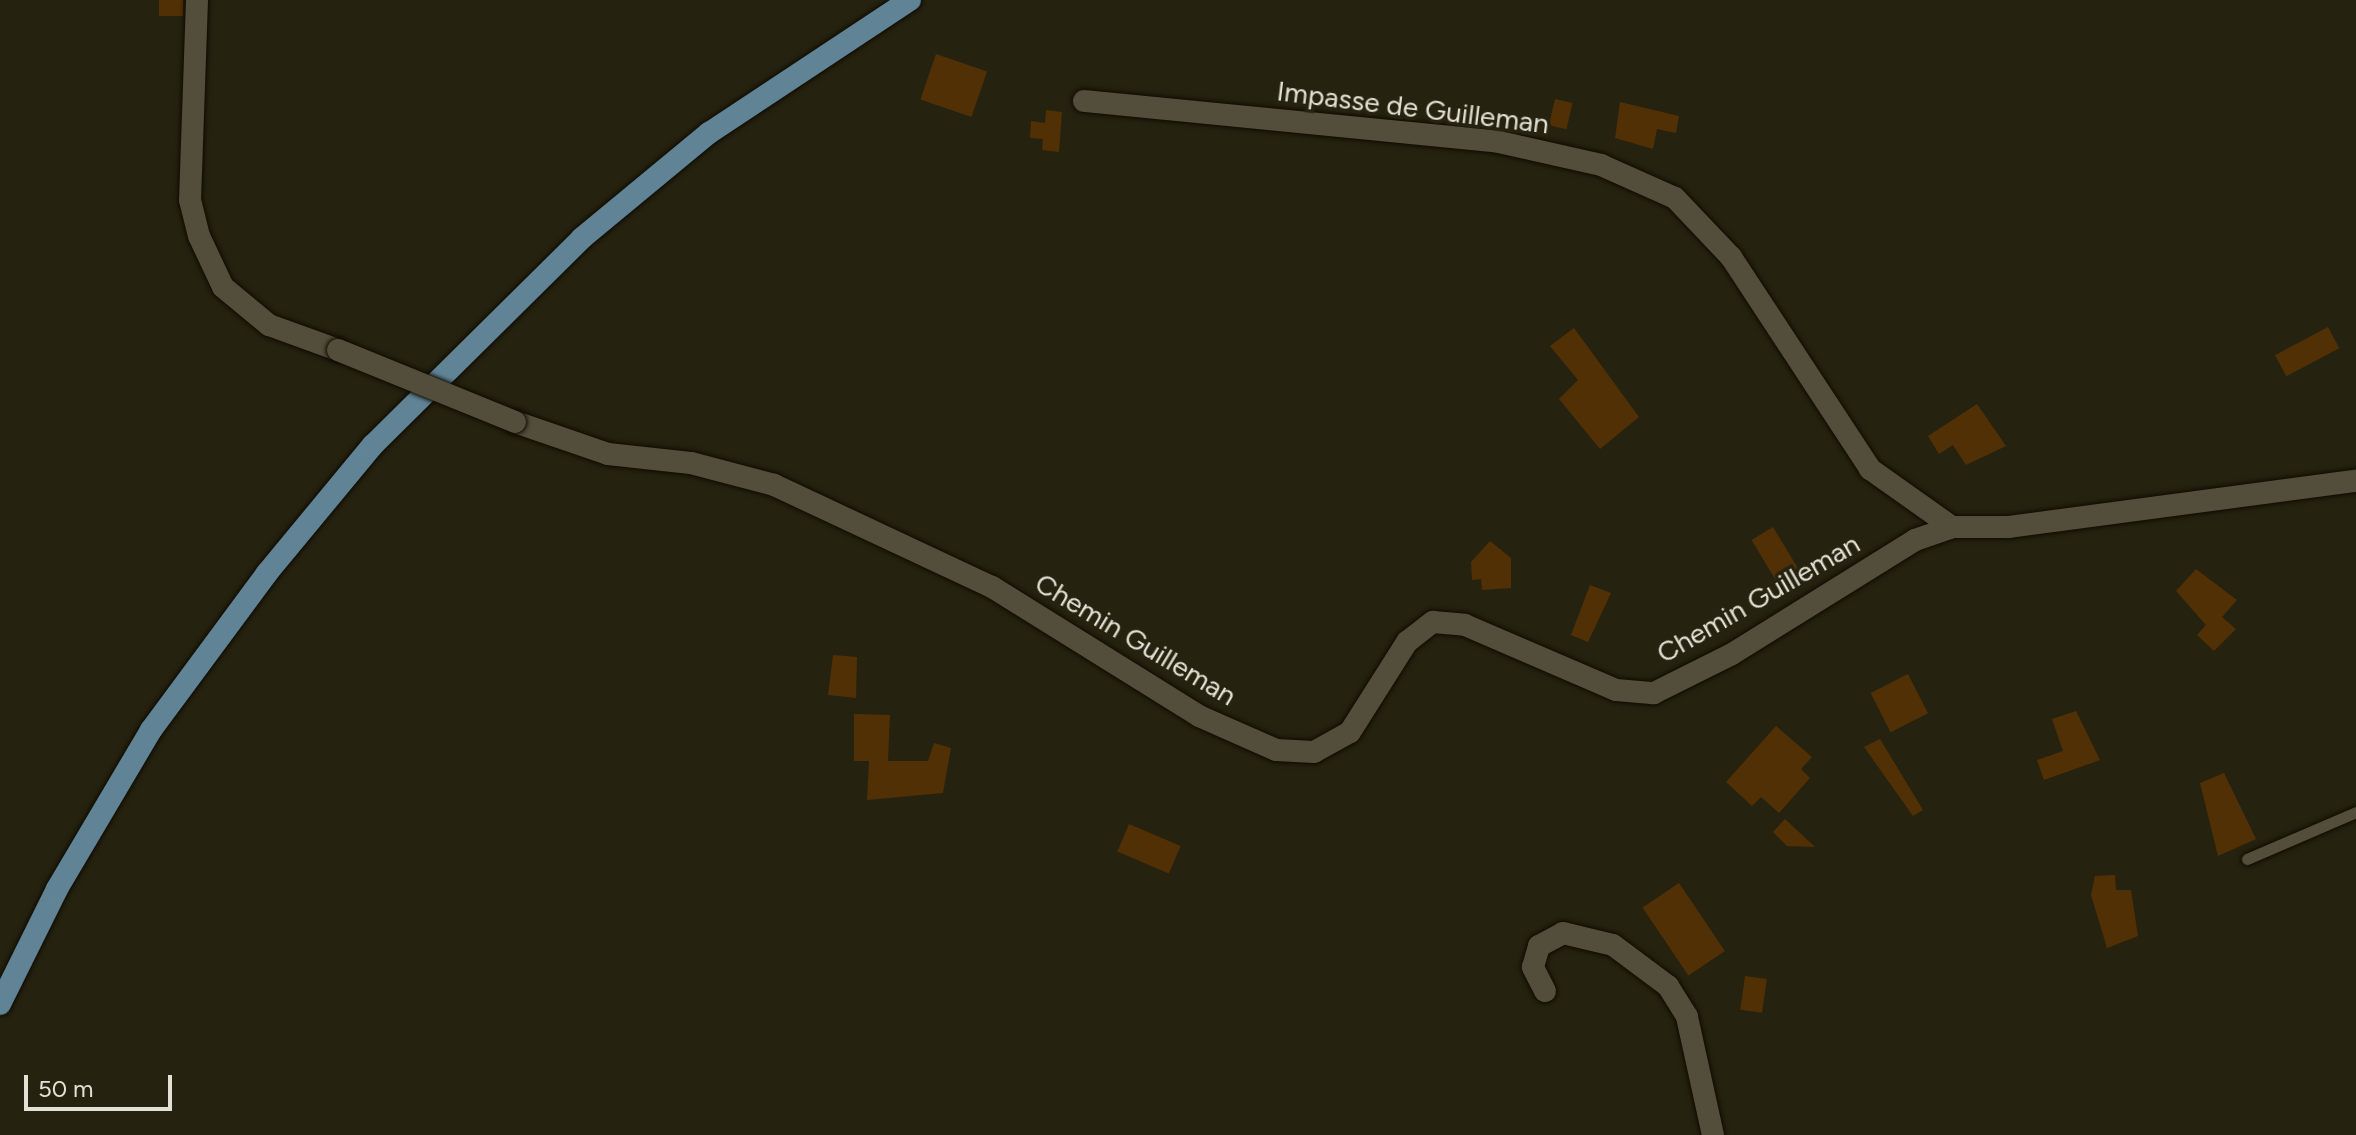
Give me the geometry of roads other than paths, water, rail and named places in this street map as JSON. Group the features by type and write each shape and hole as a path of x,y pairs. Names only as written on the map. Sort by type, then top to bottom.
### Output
{"main road":[{"path":"0,1004 57,889 151,730 267,573 373,445 582,238 709,133 910,0"}],"street":[{"name":"Chemin Guilleman","path":"197,0 190,200 199,236 223,287 269,325 515,422 608,454 691,463 774,485 992,587 1199,716 1276,750 1314,752 1350,732 1407,642 1433,622 1465,625 1616,690 1654,693 1732,654 1915,540 1952,527 2055,522 2356,481"},
{"name":"Impasse de Guilleman","path":"1084,101 1499,142 1601,165 1675,198 1731,257 1870,469 1952,527"},
{"path":"1545,991 1533,967 1539,946 1563,933 1613,945 1668,986 1687,1017 1713,1135"}],"lane":[{"path":"2247,859 2356,812"}]}
